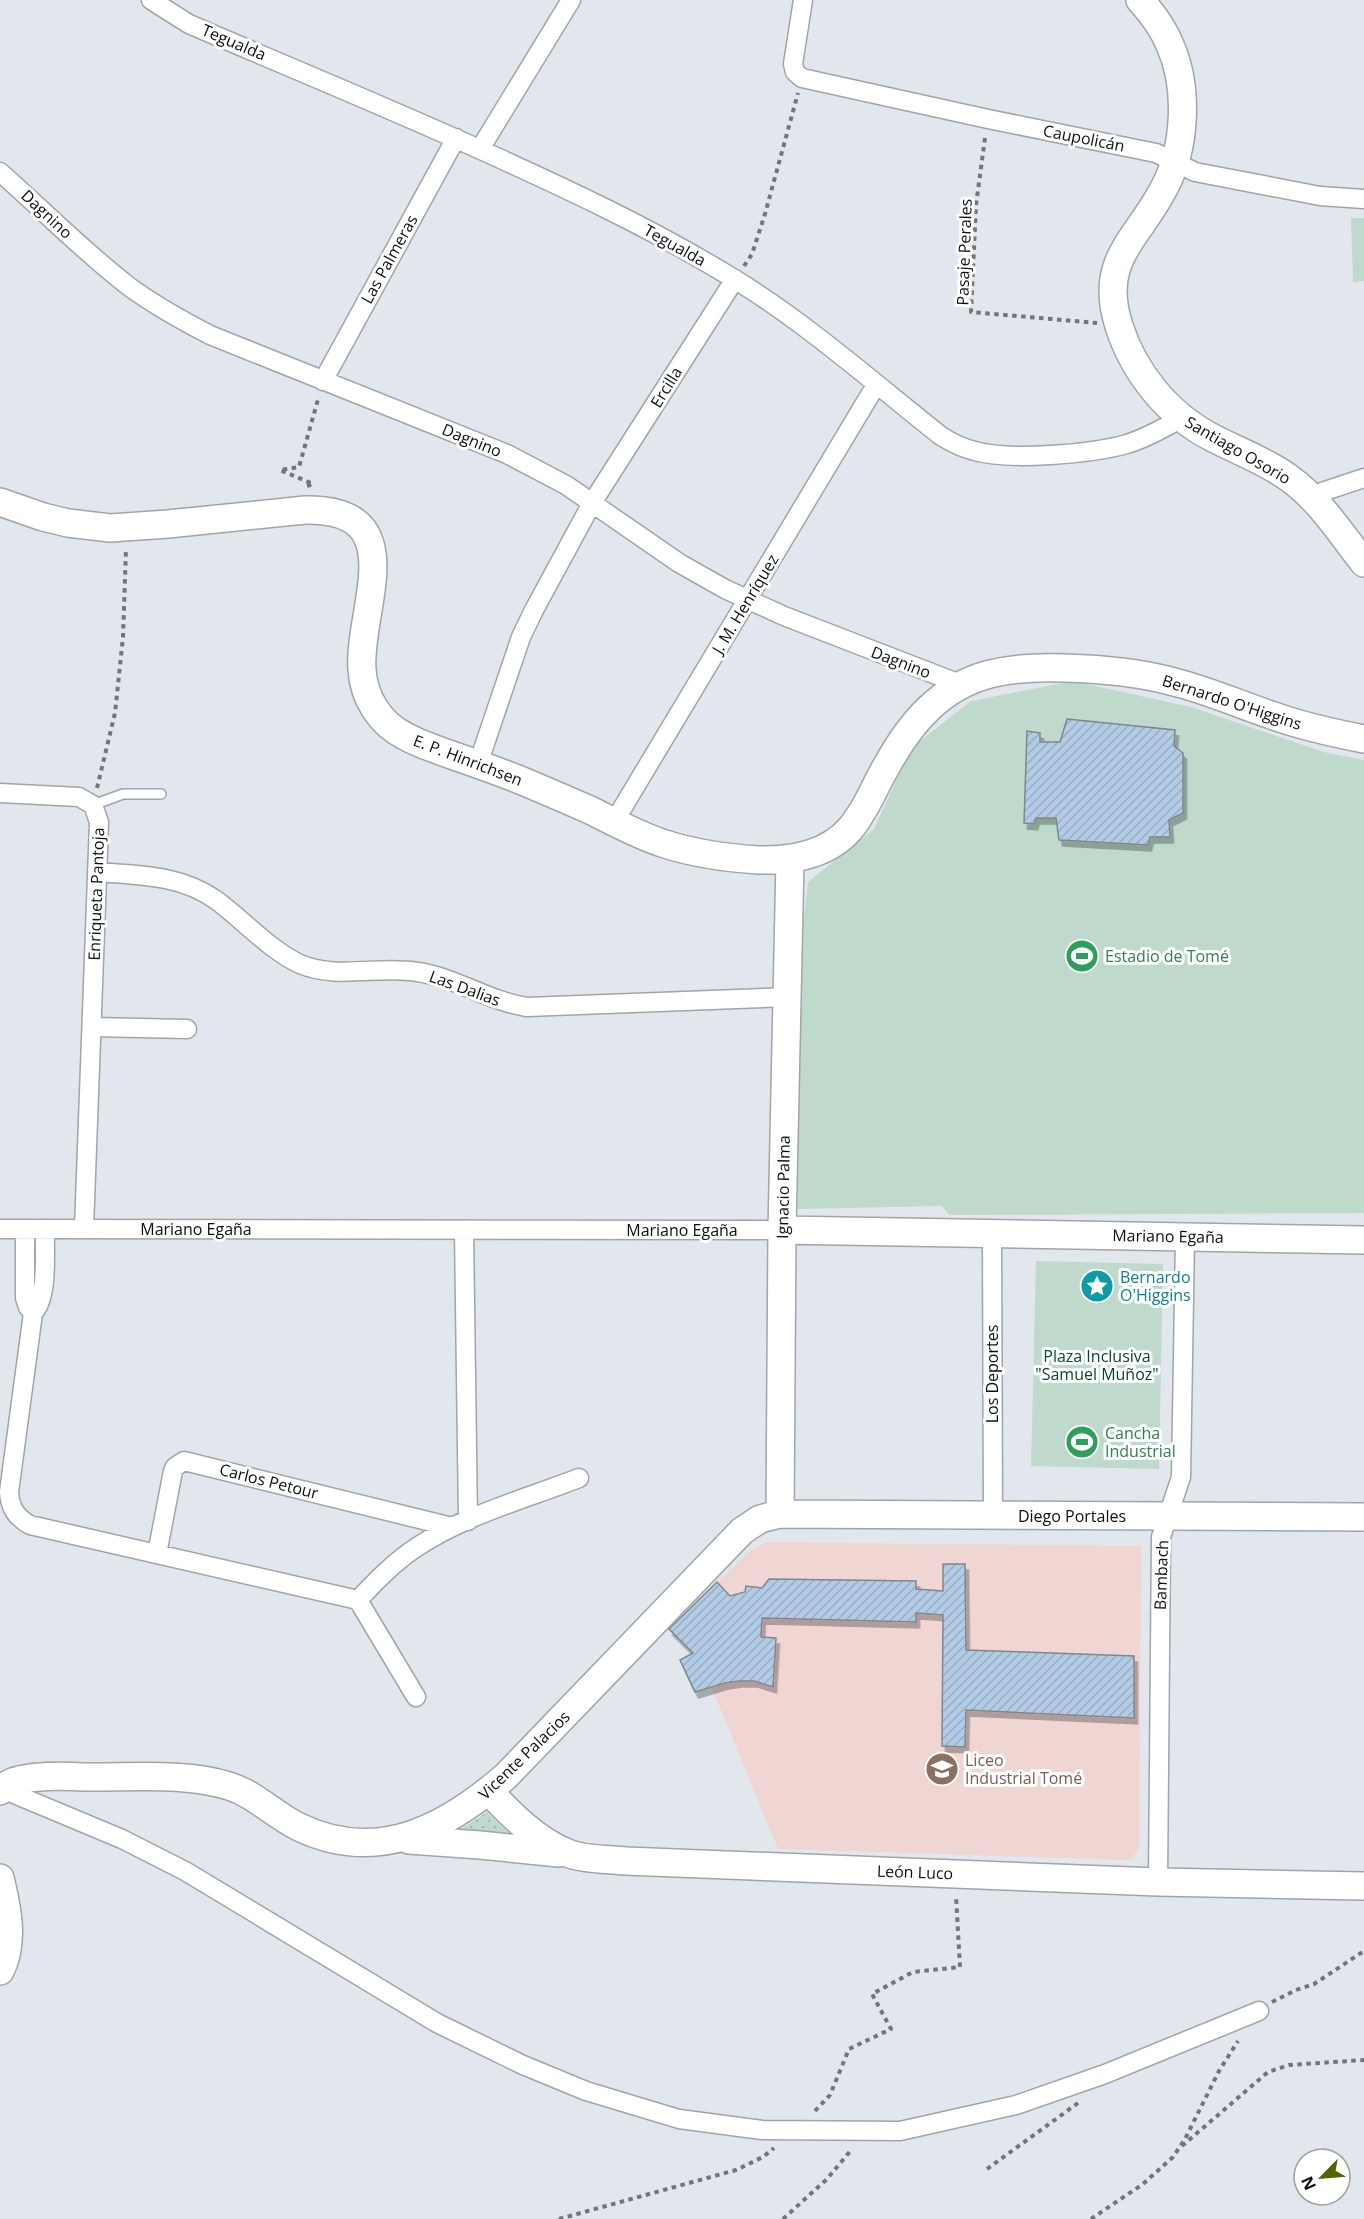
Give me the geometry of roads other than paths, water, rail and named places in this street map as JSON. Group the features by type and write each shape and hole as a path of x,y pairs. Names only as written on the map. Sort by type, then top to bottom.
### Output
{"main road":[{"name":"Santiago Osorio","path":"1140,0 1150,11 1170,44 1181,87 1181,129 1175,163 1164,190 1126,245 1116,267 1112,288 1118,325 1144,377 1182,418 1210,437 1276,469 1310,496 1364,563"},
{"name":"E. P. Hinrichsen","path":"0,502 43,517 94,527 126,527 305,510 327,511 356,523 369,540 373,560 371,600 362,653 363,682 368,696 384,720 406,737 546,791 638,834 688,851 729,858 790,860"},
{"name":"Bernardo O'Higgins","path":"790,860 818,852 852,828 887,764 913,723 935,701 960,684 990,674 1018,669 1082,668 1139,674 1204,691 1309,727 1364,739"},
{"name":"Ignacio Palma","path":"780,1514 782,1230 790,860"},
{"name":"Mariano Egaña","path":"782,1230 1364,1240"},
{"name":"Diego Portales","path":"780,1514 1364,1517"},
{"name":"Vicente Palacios","path":"1,1789 20,1780 50,1777 131,1777 210,1781 243,1791 281,1817 313,1833 351,1842 372,1842 411,1835 446,1821 489,1791 742,1532 760,1519 780,1514"},
{"name":"León Luco","path":"489,1791 533,1833 571,1854 638,1862 1158,1882 1364,1886"},
{"path":"393,1839 571,1854"},
{"path":"0,1878 9,1942 7,1955 0,1971"}],"street":[{"path":"480,149 572,0"},
{"name":"Caupolicán","path":"803,0 793,64 795,72 802,78 1156,153 1195,172 1320,196 1364,199"},
{"name":"Tegualda","path":"158,2 189,24 456,138 626,217 735,279 772,304 952,443 990,454 1061,454 1101,450 1144,438 1182,418"},
{"name":"Las Palmeras","path":"323,381 456,138"},
{"name":"Dagnino","path":"0,172 106,267 159,307 210,335 496,449 538,470 592,503 687,567 747,600 792,620 960,684"},
{"name":"Ercilla","path":"477,764 521,637 592,503 735,279"},
{"name":"J. M. Henríquez","path":"614,822 876,385"},
{"path":"1310,496 1364,478"},
{"path":"0,793 79,797 93,805"},
{"name":"Enriqueta Pantoja","path":"84,1229 98,872 99,822 93,805"},
{"name":"Las Dalias","path":"98,872 148,876 188,885 216,900 290,958 320,970 417,971 459,983 495,1000 526,1007 787,997"},
{"path":"92,1027 187,1029"},
{"name":"Mariano Egaña","path":"0,1229 782,1230"},
{"path":"25,1229 25,1298 33,1313"},
{"path":"45,1229 43,1292 40,1305 33,1313 9,1492 14,1512 30,1525 358,1600 416,1697"},
{"path":"460,1524 464,1230"},
{"name":"Los Deportes","path":"992,1233 993,1515"},
{"name":"Bambach","path":"1158,1882 1161,1537 1182,1477 1185,1236"},
{"name":"Carlos Petour","path":"157,1554 173,1471 184,1461 460,1524"},
{"path":"358,1600 415,1548 460,1524 579,1478"},
{"path":"1,1789 122,1839 185,1871 436,2023 523,2065 586,2091 679,2119 762,2130 900,2132 1016,2105 1105,2074 1259,2011"}],"lane":[{"path":"93,805 123,794 161,794"}],"place":[{"name":"Estadio de Tomé","path":"1082,956"},
{"name":"Bernardo O'Higgins","path":"1097,1286"},
{"name":"Cancha Industrial","path":"1082,1442"},
{"name":"Liceo Industrial Tomé","path":"942,1769"}],"park label":[{"name":"Plaza Inclusiva \"Samuel Muñoz\"","path":"1097,1365"}]}
